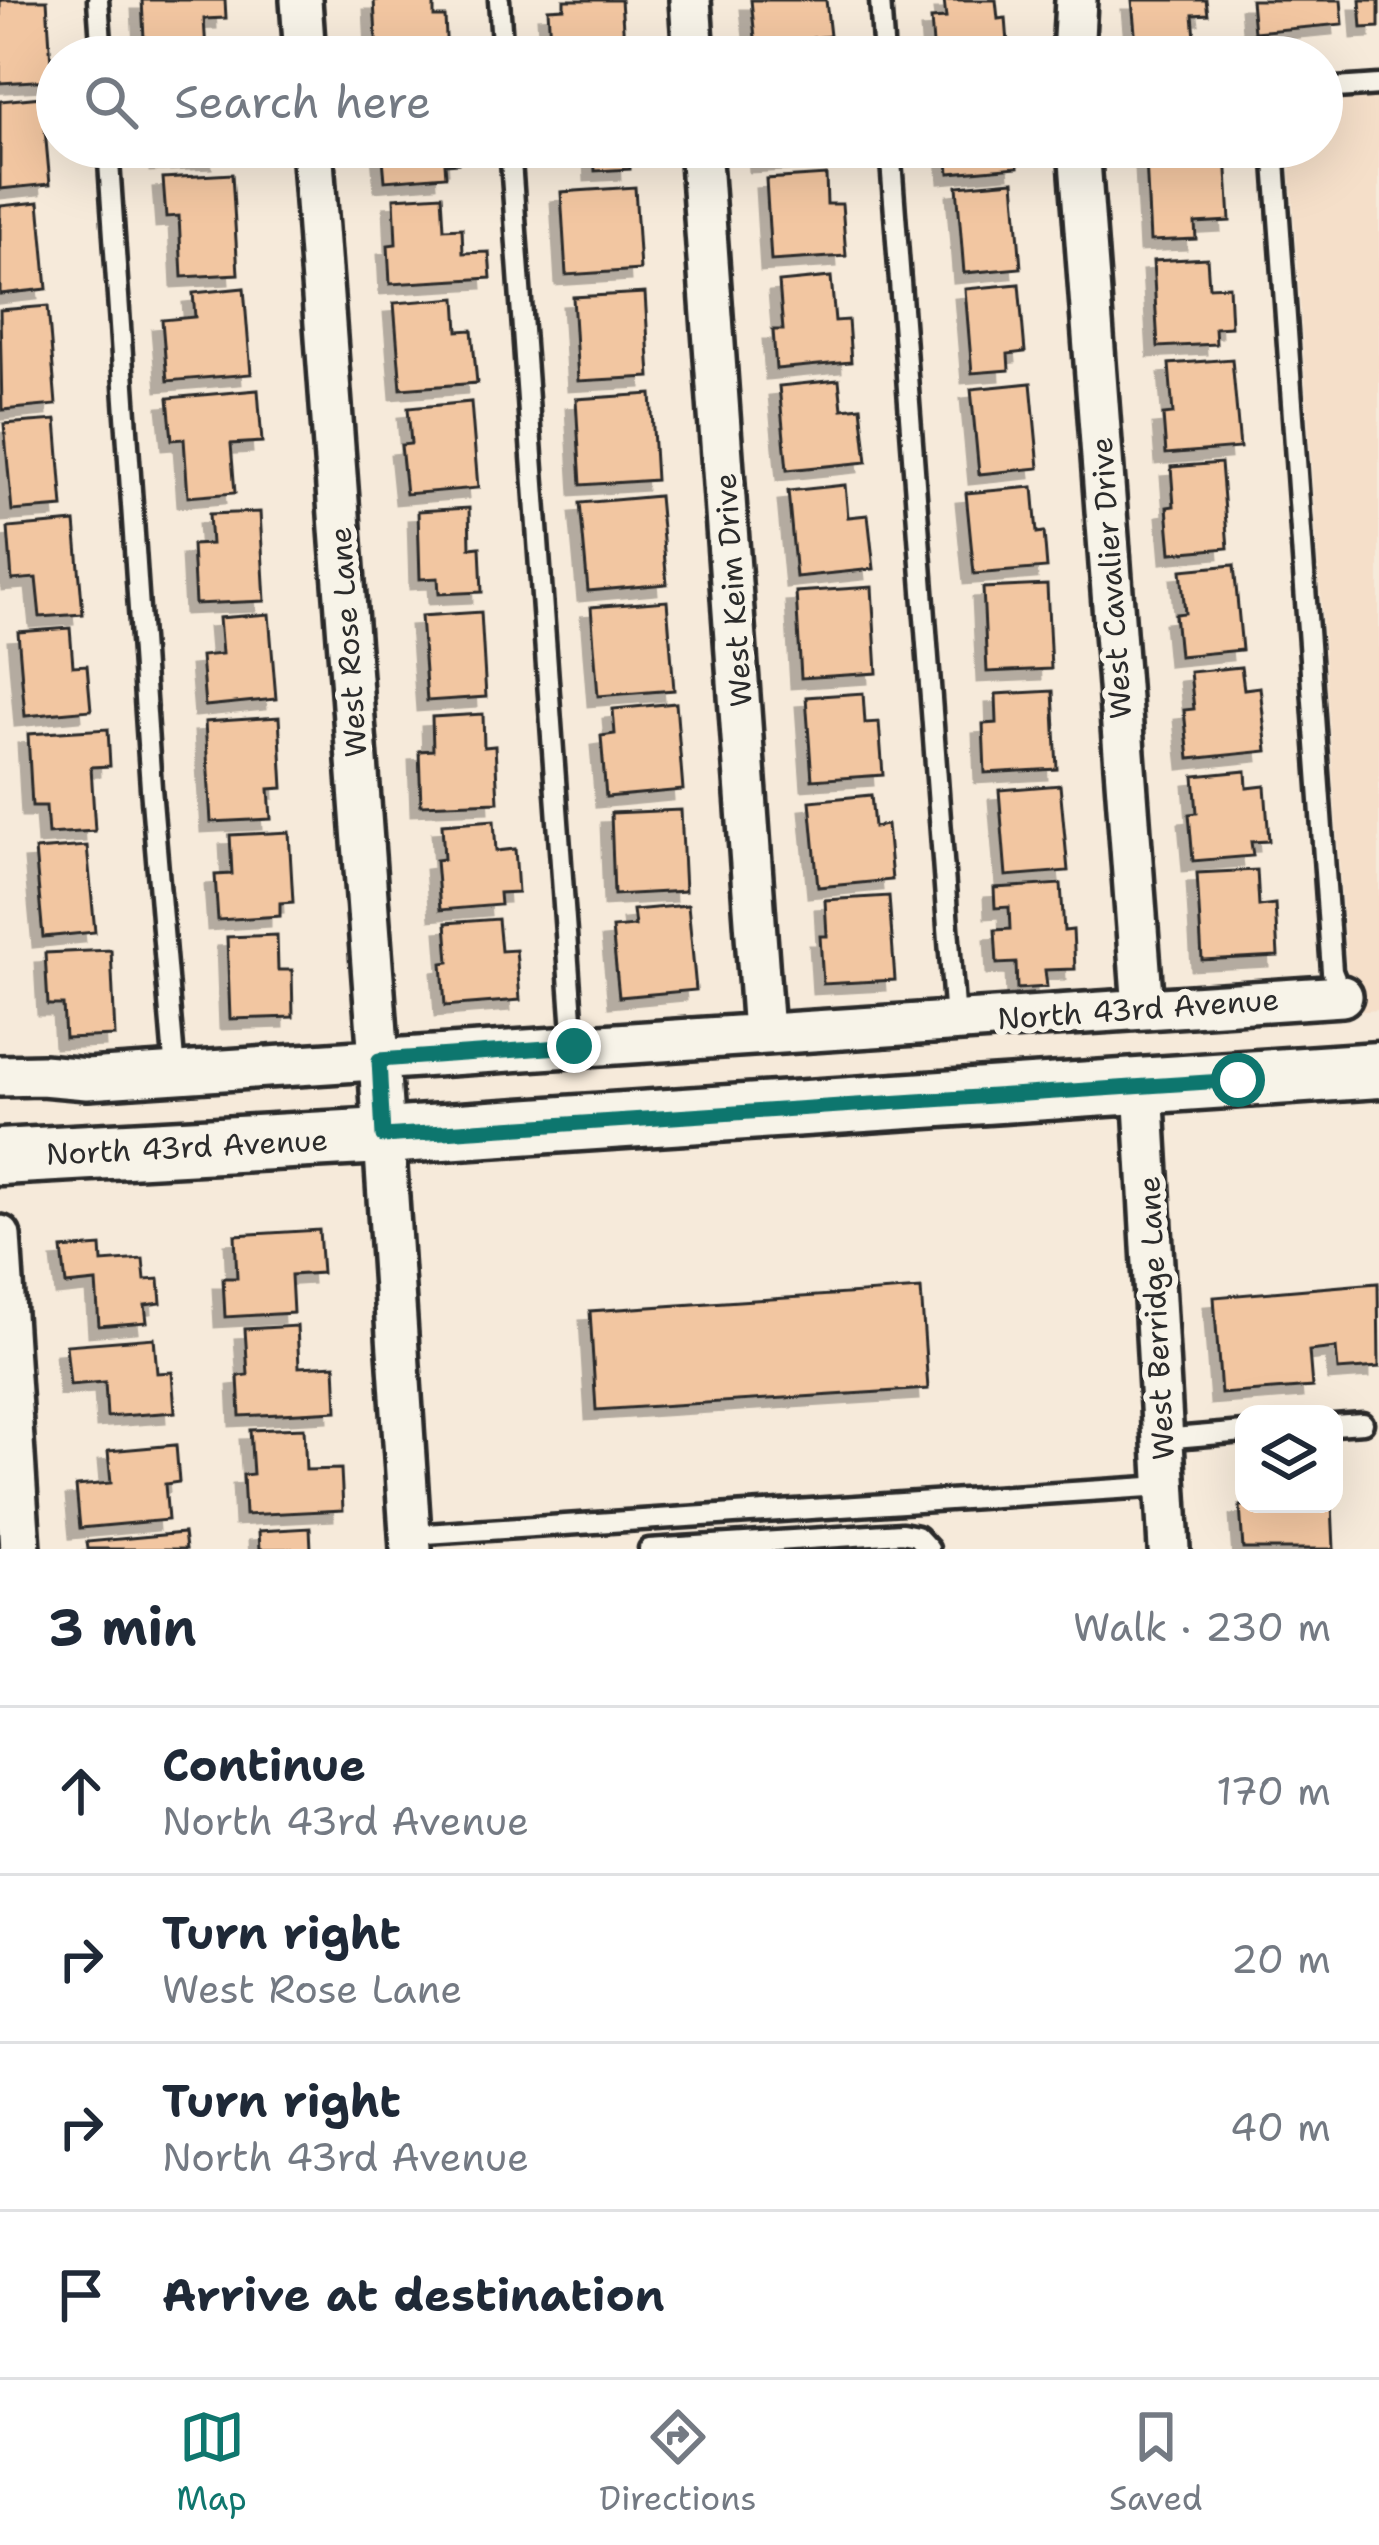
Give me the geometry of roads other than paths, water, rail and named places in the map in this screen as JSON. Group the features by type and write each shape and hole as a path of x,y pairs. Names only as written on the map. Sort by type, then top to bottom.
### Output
{"main road":[{"name":"North 43rd Avenue","path":"0,1157 1379,1070"}],"street":[{"path":"301,0 304,36"},
{"path":"690,0 693,36"},
{"path":"1073,36 1076,0"},
{"name":"West Rose Lane","path":"314,168 383,1136"},
{"name":"West Keim Drive","path":"702,168 764,1033"},
{"name":"West Cavalier Drive","path":"1081,168 1143,1009"},
{"name":"North 43rd Avenue","path":"0,1076 86,1079 1342,996"},
{"name":"West Berridge Lane","path":"1143,1086 1169,1549"},
{"path":"383,1136 410,1542"},
{"path":"0,1236 20,1549"}],"lane":[{"path":"98,0 101,36"},
{"path":"499,0 502,36"},
{"path":"880,0 883,36"},
{"path":"1343,88 1379,85"},
{"path":"109,168 175,1073"},
{"path":"511,168 574,1046"},
{"path":"892,168 956,1021"},
{"path":"1276,168 1333,971 1342,996"},
{"path":"1343,1424 1363,1423"},
{"path":"1162,1438 1235,1433"},
{"path":"410,1542 1164,1486"},
{"path":"649,1549 902,1532 917,1536 929,1549"}]}
